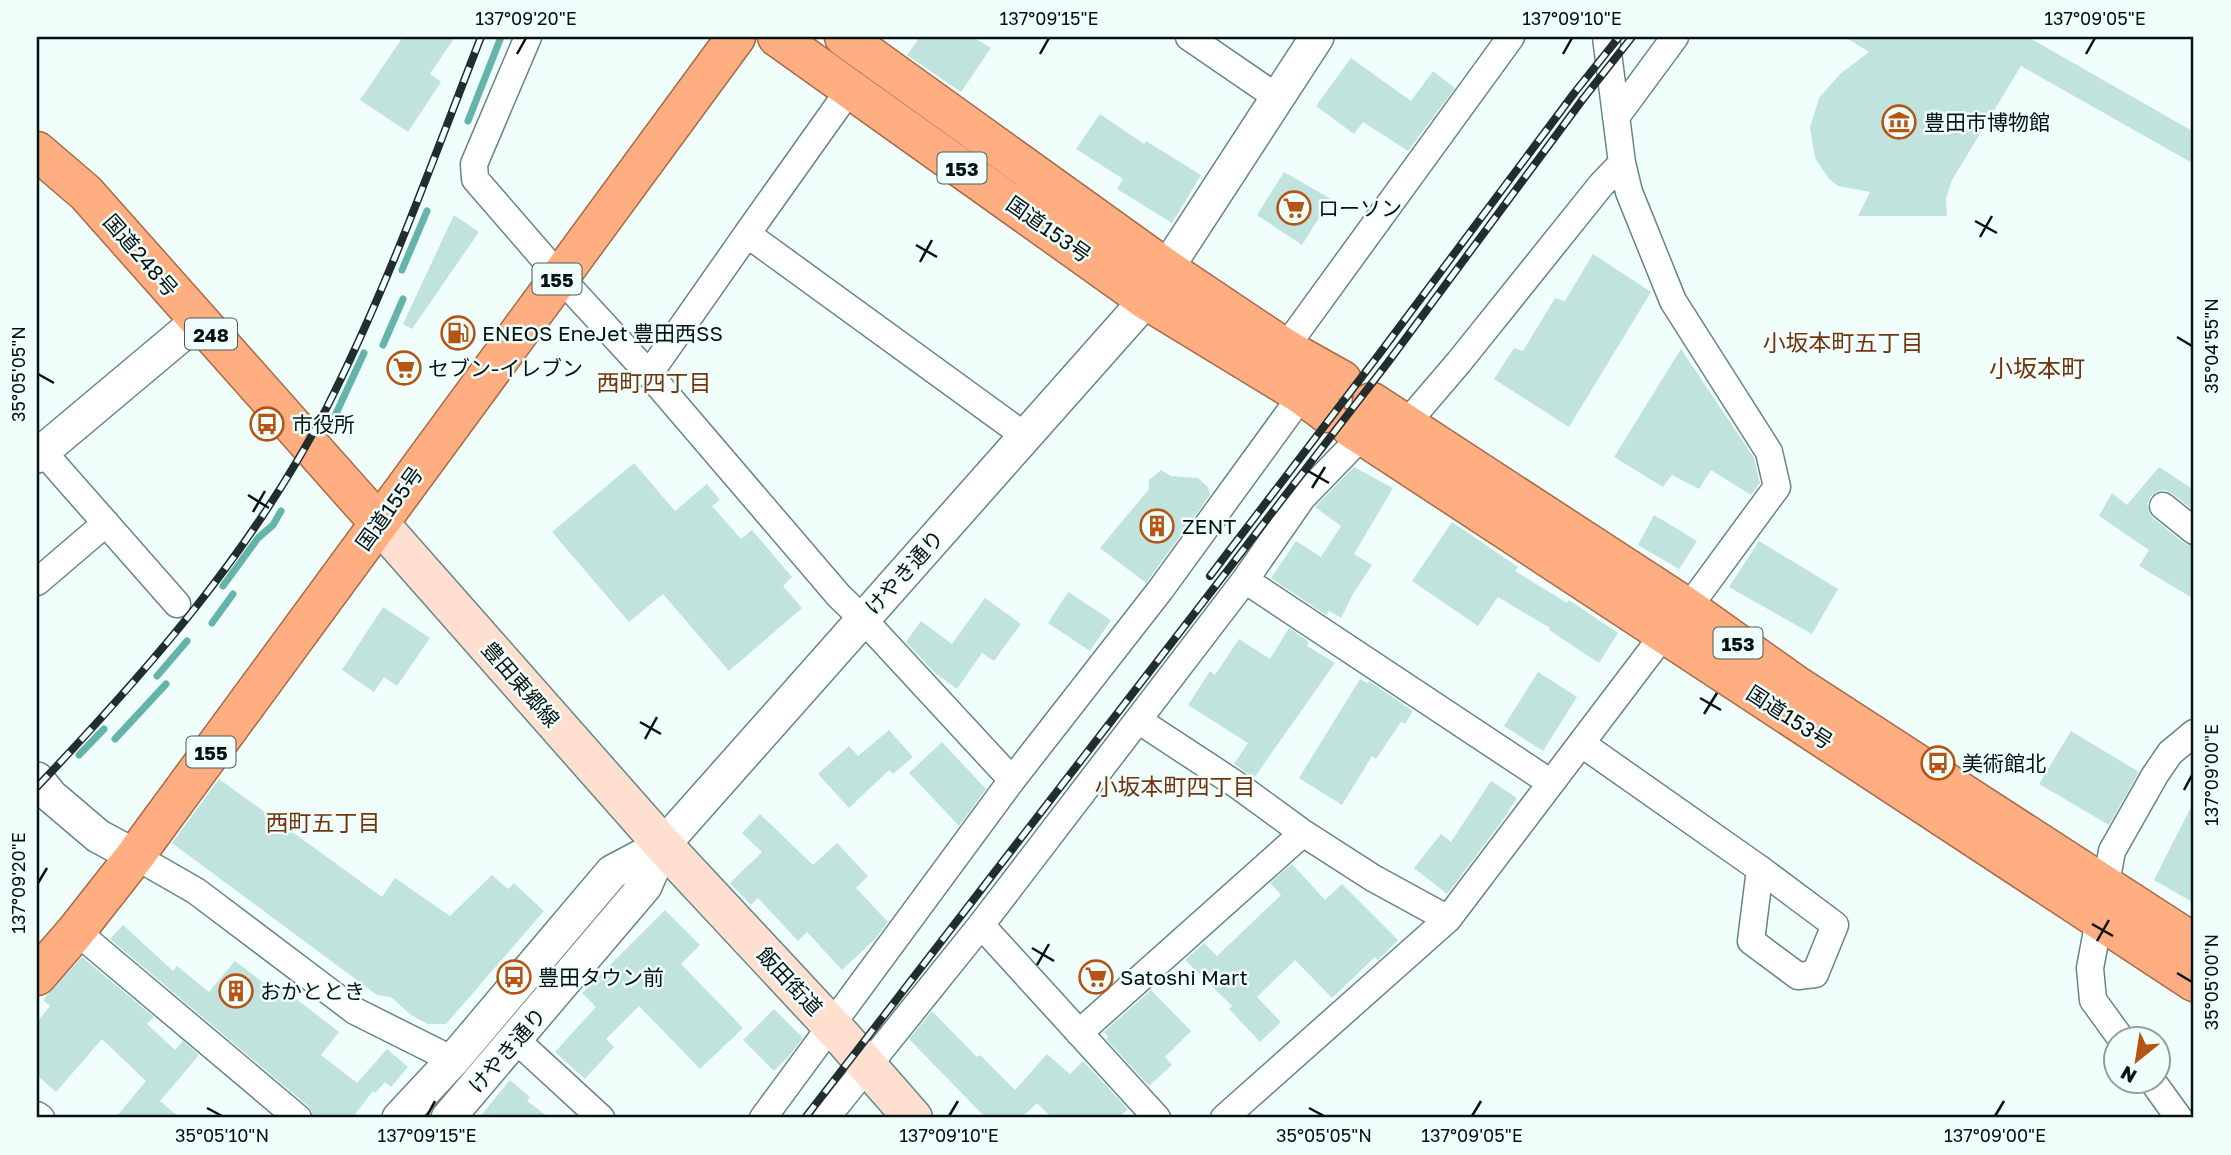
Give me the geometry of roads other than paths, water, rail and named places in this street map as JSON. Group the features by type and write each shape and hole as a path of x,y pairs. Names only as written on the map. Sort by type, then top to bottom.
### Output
{"highway":[{"name":"国道155号","path":"37,976 135,856 736,37"},
{"name":"国道153号","path":"777,37 850,89 1676,621 1796,685 2103,902 2194,982"},
{"name":"国道153号","path":"844,37 1156,284 1285,348 1343,409 1406,424 1676,621"},
{"name":"国道248号","path":"37,151 86,192 379,523"},
{"name":"国道153号","path":"2103,902 2194,943"}],"main road":[{"name":"豊田東郷線","path":"379,523 663,845"},
{"name":"飯田街道","path":"663,845 831,1025 913,1118"}],"street":[{"path":"528,37 474,164 475,178 559,276 649,374 839,596 1012,780"},
{"path":"1189,37 1278,98"},
{"name":"けやき通り","path":"448,1118 645,886 663,845 1156,284 1317,37"},
{"path":"1285,348 1511,37"},
{"path":"1224,1118 1448,919 1777,487 1769,452 1673,301 1629,192 1622,163 1606,37"},
{"path":"1616,117 1675,37"},
{"path":"649,374 850,89"},
{"path":"1406,424 1601,185 1622,163"},
{"path":"747,234 1025,436"},
{"path":"177,604 38,451 199,320"},
{"path":"826,1118 981,925 1245,580 1302,498 1343,409"},
{"path":"763,1118 1012,780 1161,589 1343,409"},
{"path":"2163,506 2194,531"},
{"path":"37,582 106,523"},
{"path":"1245,580 1551,783"},
{"path":"1138,720 1373,878 1448,919"},
{"path":"2112,1026 2094,1000 2090,968 2112,851 2155,775 2171,753 2194,733"},
{"path":"1583,744 1760,869"},
{"path":"37,779 51,796 98,836 196,891 355,1011 453,1060"},
{"path":"1079,1033 1303,833"},
{"name":"けやき通り","path":"400,1118 453,1060 612,872 663,845"},
{"path":"981,925 1157,1118"},
{"path":"76,931 298,1118"},
{"path":"516,1040 601,1118"},
{"path":"2163,1096 2179,1118"}],"waterway":[{"path":"468,121 501,37"},
{"path":"402,270 427,211"},
{"path":"383,345 403,299"},
{"path":"333,420 364,353"},
{"path":"223,586 258,538 273,525 281,511"},
{"path":"212,623 233,594"},
{"path":"157,676 187,641"},
{"path":"115,739 166,684"},
{"path":"79,755 104,729"}],"railway":[{"path":"37,787 118,699 195,608 231,561 297,462 326,409 369,318 481,37"},
{"path":"1210,576 1619,37"},
{"path":"805,1118 1389,361 1632,37"}],"place":[{"name":"豊田市博物館","path":"1899,122"},
{"name":"ローソン","path":"1294,208"},
{"name":"ENEOS EneJet 豊田西SS","path":"458,333"},
{"name":"セブン-イレブン","path":"404,368"},
{"name":"市役所","path":"267,424"},
{"name":"ZENT","path":"1157,526"},
{"name":"美術館北","path":"1938,763"},
{"name":"豊田タウン前","path":"514,977"},
{"name":"Satoshi Mart","path":"1096,977"},
{"name":"おかととき","path":"236,991"}],"district":[{"name":"小坂本町五丁目","path":"1843,342"},
{"name":"小坂本町","path":"2037,367"},
{"name":"西町四丁目","path":"654,382"},
{"name":"小坂本町四丁目","path":"1175,786"},
{"name":"西町五丁目","path":"323,822"}]}
